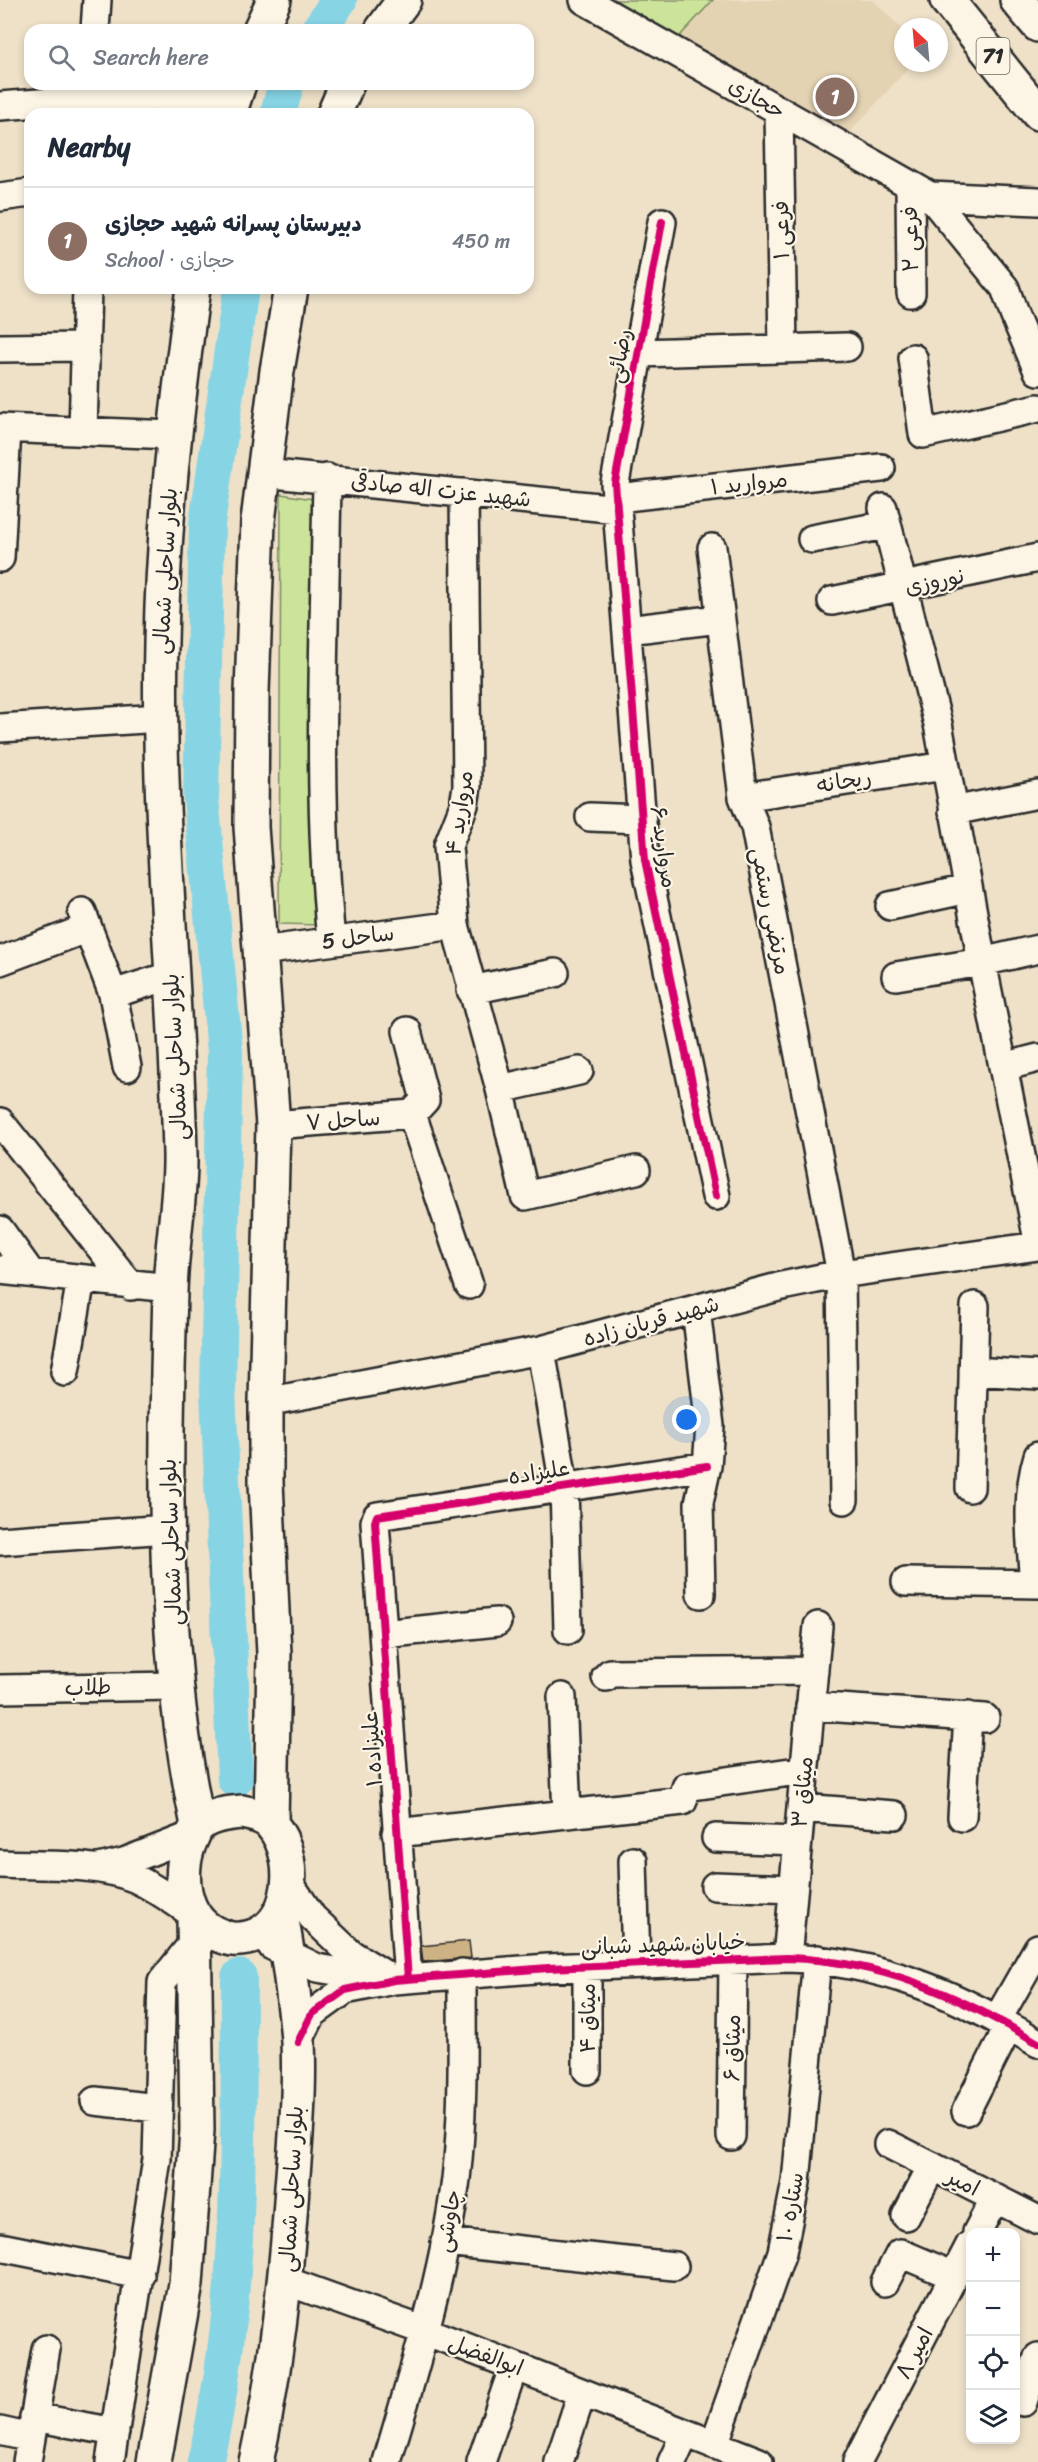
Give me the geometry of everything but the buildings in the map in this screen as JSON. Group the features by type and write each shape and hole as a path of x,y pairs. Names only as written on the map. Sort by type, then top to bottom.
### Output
{"main road":[{"path":"263,24 274,0"},
{"path":"386,24 404,0"},
{"name":"71","path":"947,0 1038,113"},
{"name":"71","path":"1017,0 1038,25"},
{"path":"337,108 344,90"},
{"name":"بلوار ساحلی شمالی","path":"192,294 173,435 161,642 161,718 180,1158 170,1288 167,1529 176,1686 196,1830"},
{"path":"271,1824 274,1654 266,1482 266,1402 273,1125 252,827 251,760 258,520 290,294"},
{"path":"154,2462 187,2272 197,2130 196,1983 193,1923 183,1872 185,1851 196,1830 216,1816 242,1812 258,1815 271,1824 282,1843 287,1860 286,1902 281,1914 269,1927 254,1936 231,1939 193,1923"},
{"name":"بلوار ساحلی شمالی","path":"256,2462 269,2400 286,2281 296,2137 298,2042 288,1953 281,1914"}],"street":[{"path":"95,24 97,0"},
{"name":"حجازی","path":"584,0 920,191 1005,288 1038,371"},
{"path":"0,106 91,99 234,98"},
{"name":"فرعی ۱","path":"779,111 783,349"},
{"name":"حجازی","path":"920,191 1038,201"},
{"name":"فرعی ۲","path":"911,293 920,191"},
{"path":"0,196 24,194"},
{"name":"رضائی","path":"618,504 615,483 662,222"},
{"path":"83,431 87,294"},
{"path":"0,348 85,347"},
{"path":"637,353 847,347"},
{"path":"913,358 923,434 1038,408"},
{"path":"0,558 4,429 173,435"},
{"name":"مروارید ۱","path":"618,504 881,468"},
{"name":"شهید عزت اله صادقی","path":"264,473 464,493 618,504"},
{"path":"327,478 325,880 331,940"},
{"name":"مروارید ۴","path":"464,493 467,786 464,805 448,846 455,925 471,990 500,1089 525,1196 636,1170"},
{"name":"مروارید ۶","path":"618,504 640,819 645,860 716,1196"},
{"path":"812,539 885,516 927,678 1038,1239"},
{"name":"مرتضی رستمی","path":"712,548 719,619 743,797 755,827 841,1274 844,1500"},
{"name":"نوروزی","path":"832,601 1038,558"},
{"path":"627,630 719,619"},
{"path":"0,728 161,718"},
{"name":"ریحانه","path":"743,797 945,766"},
{"path":"953,811 1038,794"},
{"path":"590,817 640,819"},
{"path":"890,906 968,889"},
{"path":"0,961 85,920 113,994 127,1066"},
{"name":"ساحل 5","path":"261,951 455,925"},
{"path":"896,975 982,962 1038,950"},
{"path":"471,990 555,973"},
{"path":"113,994 171,975"},
{"path":"406,1031 425,1100 412,1114 469,1285"},
{"path":"1003,1067 1038,1058"},
{"path":"500,1089 579,1071"},
{"name":"ساحل ۷","path":"273,1125 412,1114"},
{"path":"0,1122 131,1286"},
{"path":"0,1230 30,1272"},
{"name":"شهید قربان زاده","path":"266,1402 541,1350 782,1286 841,1274 1038,1246"},
{"path":"0,1270 131,1286 170,1288"},
{"path":"65,1372 81,1279"},
{"path":"970,1488 975,1306"},
{"path":"696,1309 711,1426 707,1466 699,1503 701,1594"},
{"path":"541,1350 564,1486 568,1630"},
{"path":"973,1371 1038,1375"},
{"path":"906,1582 1036,1584 1029,1504 1031,1477 1038,1456"},
{"name":"علیزاده","path":"377,1516 707,1466"},
{"name":"علیزاده ۱","path":"377,1516 375,1522 396,1833 401,1979"},
{"path":"0,1541 167,1529"},
{"path":"383,1634 496,1623"},
{"name":"میثاق ۳","path":"787,1958 818,1626"},
{"path":"606,1677 610,1673 814,1671"},
{"name":"طلاب","path":"0,1689 176,1686"},
{"path":"562,1697 567,1814"},
{"path":"810,1706 976,1717 962,1817"},
{"path":"396,1833 683,1801 686,1787 804,1770"},
{"path":"801,1808 894,1815"},
{"path":"95,1869 124,1862 196,1830"},
{"path":"716,1838 798,1841"},
{"path":"633,1861 636,1963"},
{"path":"0,1864 95,1869 133,1878 162,1893 193,1923 162,1983 157,2159 110,2462"},
{"path":"288,1881 312,1917 351,1954 401,1979"},
{"path":"715,1886 793,1889"},
{"name":"خیابان شهید شبانی","path":"254,1936 317,1968 401,1979"},
{"path":"966,2111 1038,1948"},
{"name":"خیابان شهید شبانی","path":"298,2042 312,2014 345,1990 401,1979 586,1965 787,1958 817,1959 908,1978 941,1991 1038,2043"},
{"name":"میثاق ۶","path":"731,2136 733,1959"},
{"name":"ستاره ۱۰","path":"714,2445 782,2252 796,2182 817,1959"},
{"name":"میثاق ۴","path":"586,1965 587,2070"},
{"name":"چاوشی","path":"387,2462 425,2331 445,2242 456,2179 460,2128 462,1973"},
{"path":"95,2101 157,2108"},
{"name":"امیر","path":"888,2144 1038,2220"},
{"path":"906,2216 932,2166"},
{"path":"979,2228 995,2198"},
{"path":"445,2242 674,2266"},
{"path":"0,2247 140,2275"},
{"path":"885,2282 900,2253 954,2276"},
{"name":"امیر ۸","path":"857,2462 966,2253"},
{"name":"ابوالفضل","path":"286,2281 425,2331 759,2462"},
{"path":"31,2439 46,2349"},
{"path":"1023,2402 1038,2357"},
{"path":"481,2462 514,2366"},
{"path":"559,2462 582,2393"},
{"path":"0,2431 31,2439 115,2432"},
{"path":"672,2462 685,2434"}],"shaded area":[{"path":"713,0 873,0 894,21 894,72 905,72 850,132 679,37"}],"green space":[{"path":"614,0 713,0 679,37"},
{"path":"281,494 319,500 321,925 279,924"}],"waterway":[{"path":"323,24 339,0"},
{"path":"280,108 284,90"},
{"path":"235,1779 218,1390 225,1052 201,798 207,524 240,294"},
{"path":"205,2462 217,2402 232,2282 238,2160 239,1977"}],"cycle path":[{"path":"662,222 615,483 645,860 716,1196"},
{"path":"408,1979 375,1522 377,1516 707,1466"},
{"path":"298,2042 312,2014 345,1990 394,1980 548,1968 787,1958 855,1966 918,1984 978,2010 1038,2043"}],"place":[{"name":"دبیرستان پسرانه شهید حجازی","path":"835,97"}]}
